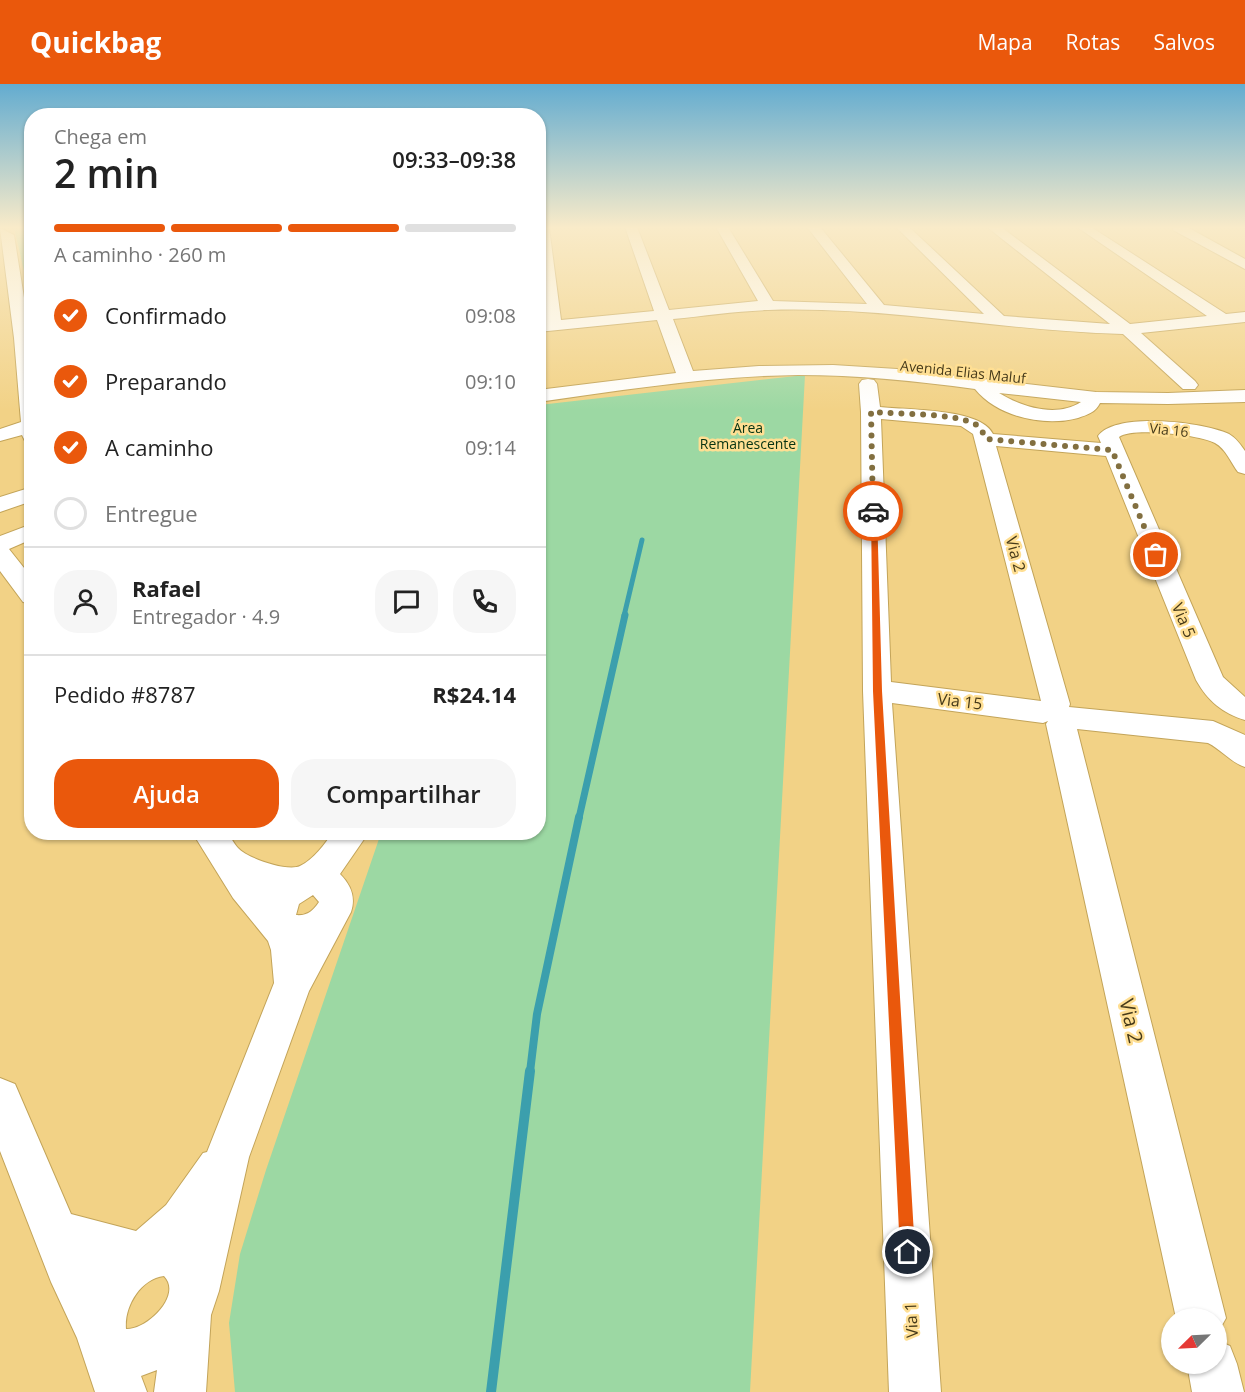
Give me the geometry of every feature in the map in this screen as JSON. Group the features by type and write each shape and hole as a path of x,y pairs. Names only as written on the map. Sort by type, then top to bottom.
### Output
{"street":[{"path":"14,288 24,365"},
{"path":"653,288 684,372"},
{"path":"758,288 768,306"},
{"path":"862,288 879,309"},
{"path":"966,288 1000,321"},
{"path":"1074,288 1127,329 1189,385"},
{"path":"1176,288 1224,320"},
{"path":"546,326 768,306 879,309 1076,328 1127,329 1245,317"},
{"name":"Avenida Elias Maluf","path":"546,395 764,360 817,360 868,362 1031,380 1153,399 1245,396"},
{"name":"Avenida Elias Maluf","path":"546,384 684,372 777,370 834,370 982,384 1085,390 1245,384"},
{"path":"1031,380 988,379 982,384 994,399 1023,412 1055,415 1086,409 1091,404 1085,390"},
{"name":"Via 1","path":"915,1392 877,691 869,398 966,421 982,431 986,439"},
{"path":"1023,412 1028,442"},
{"path":"1055,415 1062,445"},
{"name":"Via 16","path":"986,439 1062,445 1113,439 1134,426 1207,434 1230,445 1245,468"},
{"path":"0,435 24,430"},
{"name":"Via 2","path":"986,439 1058,714 1199,1308"},
{"name":"Via 5","path":"1113,439 1210,680 1218,693 1240,707"},
{"path":"0,505 24,496"},
{"path":"0,520 24,511"},
{"path":"0,543 24,534"},
{"path":"0,554 24,586"},
{"name":"Via 15","path":"877,691 1213,732 1239,748"},
{"path":"214,840 249,891 288,931 302,933 318,928 333,910 335,893 331,886 313,880 284,884 264,879 229,860"},
{"path":"293,983 290,946 277,915 279,904 293,887 325,867 347,840"},
{"path":"109,1358 134,1362 153,1355 172,1340 191,1304 227,1157 293,983 333,910 352,840"},
{"path":"0,1100 109,1358"},
{"path":"109,1358 102,1309 113,1286 130,1266 182,1221 227,1157"},
{"path":"56,1233 143,1257 157,1252 173,1252 186,1260 193,1274 180,1392"},
{"path":"1214,1374 1218,1392"}],"green space":[{"name":"Área Remanescente","path":"805,375 750,1392 235,1392 229,1323 240,1254 266,1170 379,840 546,840 546,404"}],"waterway":[{"path":"624,616 642,540"},
{"path":"579,818 625,615"},
{"path":"530,1072 537,1014 579,817"},
{"path":"491,1392 530,1071"}],"way so far":[{"path":"873,511 871,412 966,421 982,431 986,439 1112,450 1156,555"}],"route":[{"path":"873,511 877,691 908,1252"}]}
